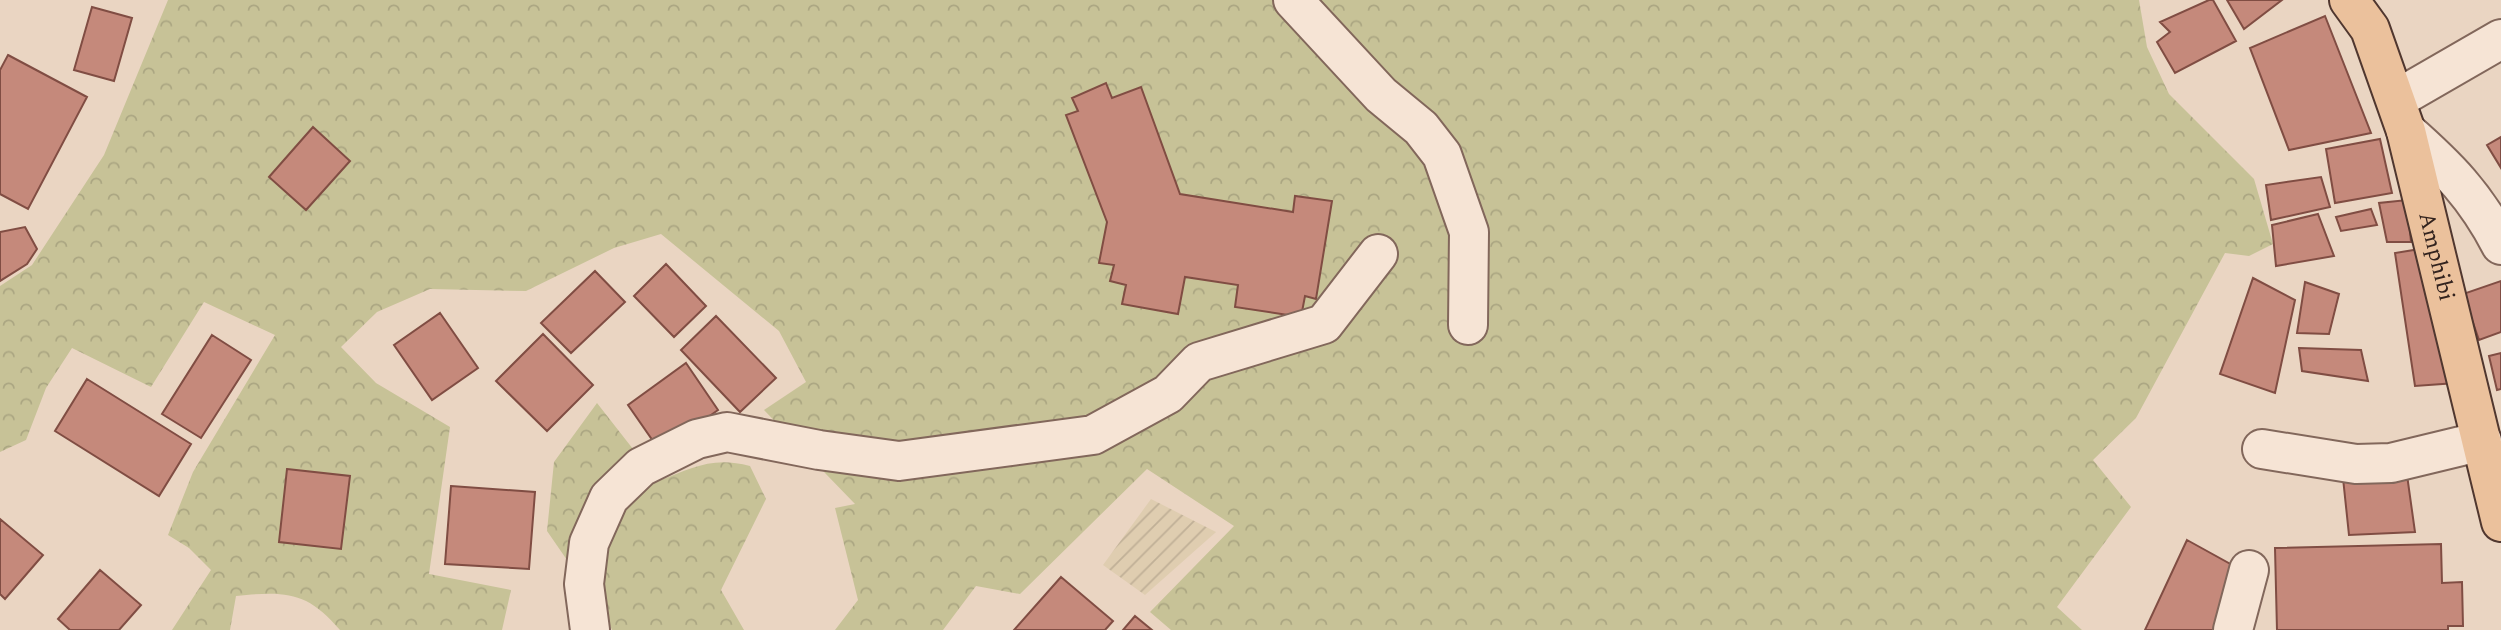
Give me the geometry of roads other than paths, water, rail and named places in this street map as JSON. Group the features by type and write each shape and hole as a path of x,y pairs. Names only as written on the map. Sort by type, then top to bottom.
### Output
{"main road":[{"name":"Amphibi","path":"2349,0 2370,29 2402,115 2501,522"}],"street":[{"path":"1293,0 1381,94 1421,128 1442,155 1469,232 1468,324"},
{"path":"2501,39 2402,115 2456,176 2487,218 2501,245"},
{"path":"590,630 584,584 589,543 609,498 641,467 697,439 727,432 819,450 899,461 1093,435 1168,394 1199,362 1324,324 1378,254"},
{"path":"2262,449 2356,464 2391,463 2482,440"},
{"path":"2233,630 2249,570"}]}
